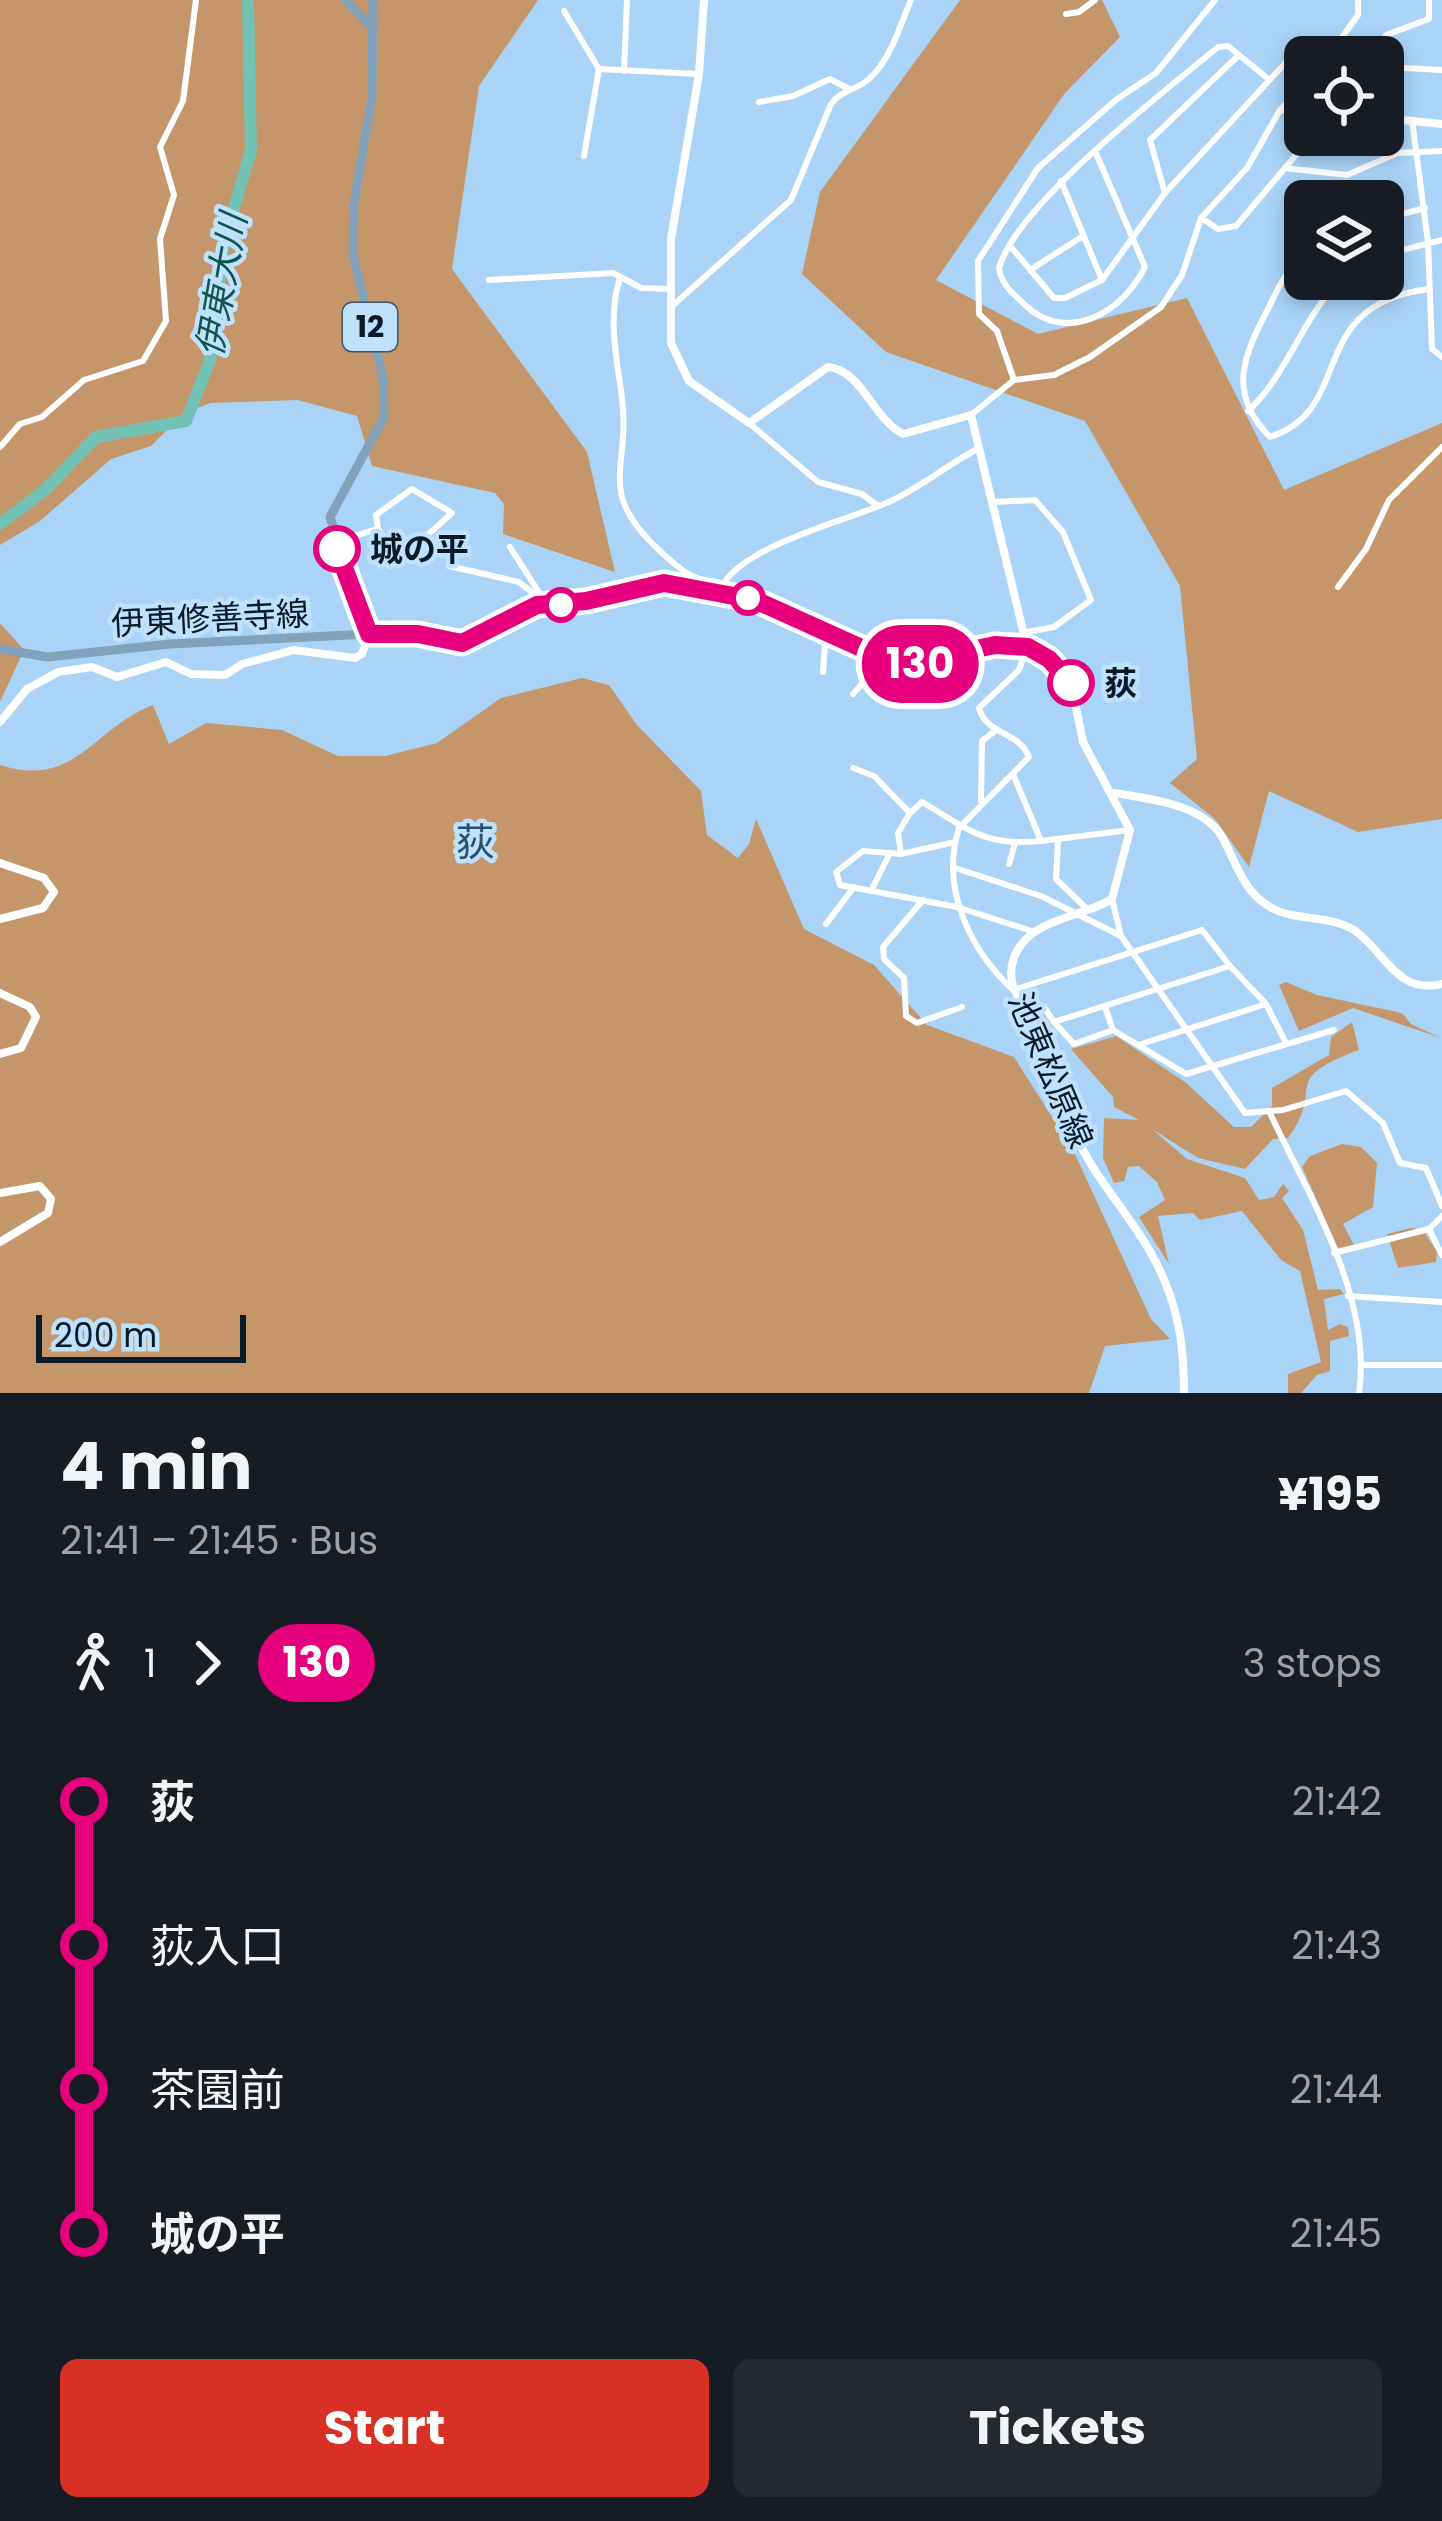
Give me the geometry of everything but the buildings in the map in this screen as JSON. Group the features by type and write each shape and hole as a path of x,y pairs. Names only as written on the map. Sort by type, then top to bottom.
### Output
{"main road":[{"path":"346,0 373,29"},
{"name":"12","path":"334,542 334,502 384,417 383,377 353,255 354,203 371,97 373,0"},
{"name":"伊東修善寺線","path":"0,649 48,657 170,644 369,634 334,542"}],"street":[{"path":"0,447 20,424 42,417 84,380 143,361 166,321 159,253 174,196 160,147 182,101 196,0"},
{"path":"624,71 627,0"},
{"path":"704,0 699,74 685,134 670,290 671,343 681,369 701,392 748,423 818,482 862,494 878,506"},
{"path":"670,308 791,200 831,104 868,81 878,68 911,0"},
{"path":"1066,14 1079,13 1095,0"},
{"path":"1015,380 997,331 979,314 978,261 1038,169 1117,99 1156,73 1215,0"},
{"path":"1343,36 1358,15 1358,0"},
{"path":"1387,36 1429,19 1430,0"},
{"path":"564,11 599,70 584,156"},
{"path":"1095,151 1130,241 1145,255 1145,266 1120,302 1064,326 1040,319 1000,280 1002,258 1061,181 1095,151 1218,47 1228,46 1267,78"},
{"path":"1165,193 1150,140 1239,55"},
{"path":"1011,247 1054,298 1065,298 1102,280 1165,193 1284,63"},
{"path":"1404,68 1442,70"},
{"path":"599,70 699,74"},
{"path":"759,102 794,96 830,79 849,89"},
{"path":"748,423 828,367 848,374 890,427 903,434 971,416 1015,380 1054,376 1147,320 1182,274 1201,218 1247,168 1284,106"},
{"path":"1280,110 1284,110"},
{"path":"1404,119 1442,124"},
{"path":"1412,120 1428,242 1432,349 1442,357"},
{"path":"1286,168 1347,175 1397,153 1442,151"},
{"path":"1201,218 1218,230 1236,226 1296,156"},
{"path":"1061,181 1102,280"},
{"path":"1404,214 1425,208"},
{"path":"1030,269 1083,236"},
{"path":"1404,249 1442,240"},
{"path":"489,280 613,273 641,288 670,290"},
{"path":"620,278 613,352 622,399 616,458 621,499 657,548 692,578 717,582 720,591"},
{"path":"1284,282 1244,356 1240,376 1248,410 1270,437 1282,433 1322,397 1333,354 1354,322 1386,297 1429,289"},
{"path":"1248,410 1263,397 1323,300"},
{"path":"971,416 1028,647 1019,670 979,708 981,717 1027,750 1027,764 959,828 955,842 957,907 974,941 1012,990 1202,930 1266,1004 1286,1043"},
{"path":"720,591 736,571 756,559 832,519 878,506 982,446"},
{"path":"1338,587 1366,549 1389,500 1442,447"},
{"path":"412,489 452,513 410,547 390,551 378,529 376,515 412,489"},
{"path":"989,502 1034,500 1063,532 1091,600 1054,627 1027,632"},
{"path":"334,542 378,529"},
{"path":"510,547 545,600"},
{"path":"448,566 520,582 545,600"},
{"path":"0,722 27,689 58,672 92,667 117,677 166,662 191,674 225,675 242,664 294,650 355,658 362,654 369,634 418,634 462,643 545,600 664,583 720,591 826,629 884,660 922,664 995,645 1028,647 1049,659 1071,683 1083,742 1130,830 1112,899 1121,936 1245,1114 1346,1091 1382,1123 1400,1163 1426,1168 1442,1206"},
{"path":"823,672 826,629"},
{"path":"853,694 884,660"},
{"path":"980,804 982,741 996,730"},
{"path":"853,769 874,776 910,813"},
{"path":"1013,774 1041,841"},
{"path":"1114,793 1196,813 1221,835 1249,890 1264,903 1283,914 1325,917 1352,929 1372,944 1390,972 1413,984 1442,984"},
{"path":"901,854 898,832 922,802 959,828 999,844 1130,830"},
{"path":"1015,814 1027,803"},
{"path":"1058,838 1056,879 1088,910"},
{"path":"955,842 901,854 863,851 836,872 840,885 957,907 1035,932 1112,899"},
{"path":"1010,864 1015,843"},
{"path":"871,891 890,853"},
{"path":"0,863 44,878 54,892 43,908 0,919"},
{"path":"955,868 1041,896 1072,916 1121,936"},
{"path":"826,923 854,887"},
{"path":"923,900 883,947 884,959 904,978 902,1003 906,1016 917,1023 962,1006"},
{"name":"池東松原線","path":"1035,932 1012,962 1012,990 1038,1031 1077,1138 1139,1230 1165,1281 1183,1338 1184,1393"},
{"path":"1054,1022 1230,966"},
{"path":"0,993 30,1007 36,1017 21,1048 0,1054"},
{"path":"1138,1045 1266,1004"},
{"path":"1025,1012 1044,1007 1074,1044 1113,1030"},
{"path":"1105,1007 1113,1030 1179,1074 1334,1030"},
{"path":"1269,1111 1334,1252 1363,1365 1359,1393"},
{"path":"0,1193 40,1186 51,1199 48,1213 0,1242"},
{"path":"1334,1252 1429,1228 1442,1216"},
{"path":"1429,1228 1442,1256"},
{"path":"1348,1296 1442,1301"},
{"path":"1363,1365 1442,1365"}],"shaded area":[{"path":"0,0 538,0 479,86 452,269 587,452 615,572 503,534 504,504 495,493 372,466 357,416 298,400 211,403 185,412 151,446 111,459 40,521 0,545"},
{"path":"960,0 1102,0 1120,37 1065,93 936,280 1038,334 1187,298 1284,490 1442,423 1442,819 1358,832 1269,791 1249,867 1215,819 1170,783 1197,759 1180,586 1085,421 886,352 802,274 820,192"},
{"path":"0,623 24,650 0,702"},
{"path":"582,678 609,685 637,725 701,791 707,835 738,858 749,844 756,819 804,929 874,965 927,1025 1014,1057 1073,1150 1151,1319 1170,1339 1105,1346 1089,1393 0,1393 0,765 26,770 66,763 153,705 169,744 206,723 282,730 338,756 385,756 437,743 501,698"},
{"path":"1286,982 1317,995 1402,1013 1411,1024 1441,1038 1353,1008 1299,1031 1279,985"},
{"path":"1352,1022 1359,1050 1310,1078 1299,1121 1288,1138 1273,1139 1245,1169 1198,1158 1152,1129 1187,1159 1245,1178 1259,1200 1274,1197 1283,1184 1289,1191 1282,1198 1303,1230 1318,1290 1340,1289 1344,1294 1324,1299 1328,1330 1340,1324 1348,1327 1349,1336 1330,1341 1330,1371 1317,1375 1301,1393 1288,1393 1288,1374 1321,1362 1300,1271 1281,1260 1242,1211 1200,1220 1193,1213 1158,1216 1169,1264 1139,1217 1165,1200 1157,1182 1139,1166 1128,1167 1124,1181 1114,1183 1103,1158 1104,1118 1139,1120 1114,1107 1113,1097 1071,1049 1116,1036 1185,1082 1234,1127 1251,1127 1272,1106 1272,1088 1329,1055 1331,1037"},
{"path":"1342,1144 1361,1147 1377,1163 1373,1207 1343,1224 1354,1245 1338,1248 1302,1167 1310,1156"},
{"path":"1423,1230 1437,1252 1436,1262 1398,1268 1387,1234"}],"waterway":[{"name":"伊東大川","path":"0,524 45,490 96,437 186,421 210,360 225,238 251,151 248,0"}],"bus line":[{"name":"130","path":"337,549 369,634 418,634 462,643 537,605 586,601 664,583 755,600 899,665 922,664 995,645 1028,647 1049,659 1071,683"}],"place":[{"name":"城の平","path":"337,549"},
{"name":"荻","path":"1071,683"}],"district":[{"name":"荻","path":"475,842"}]}
